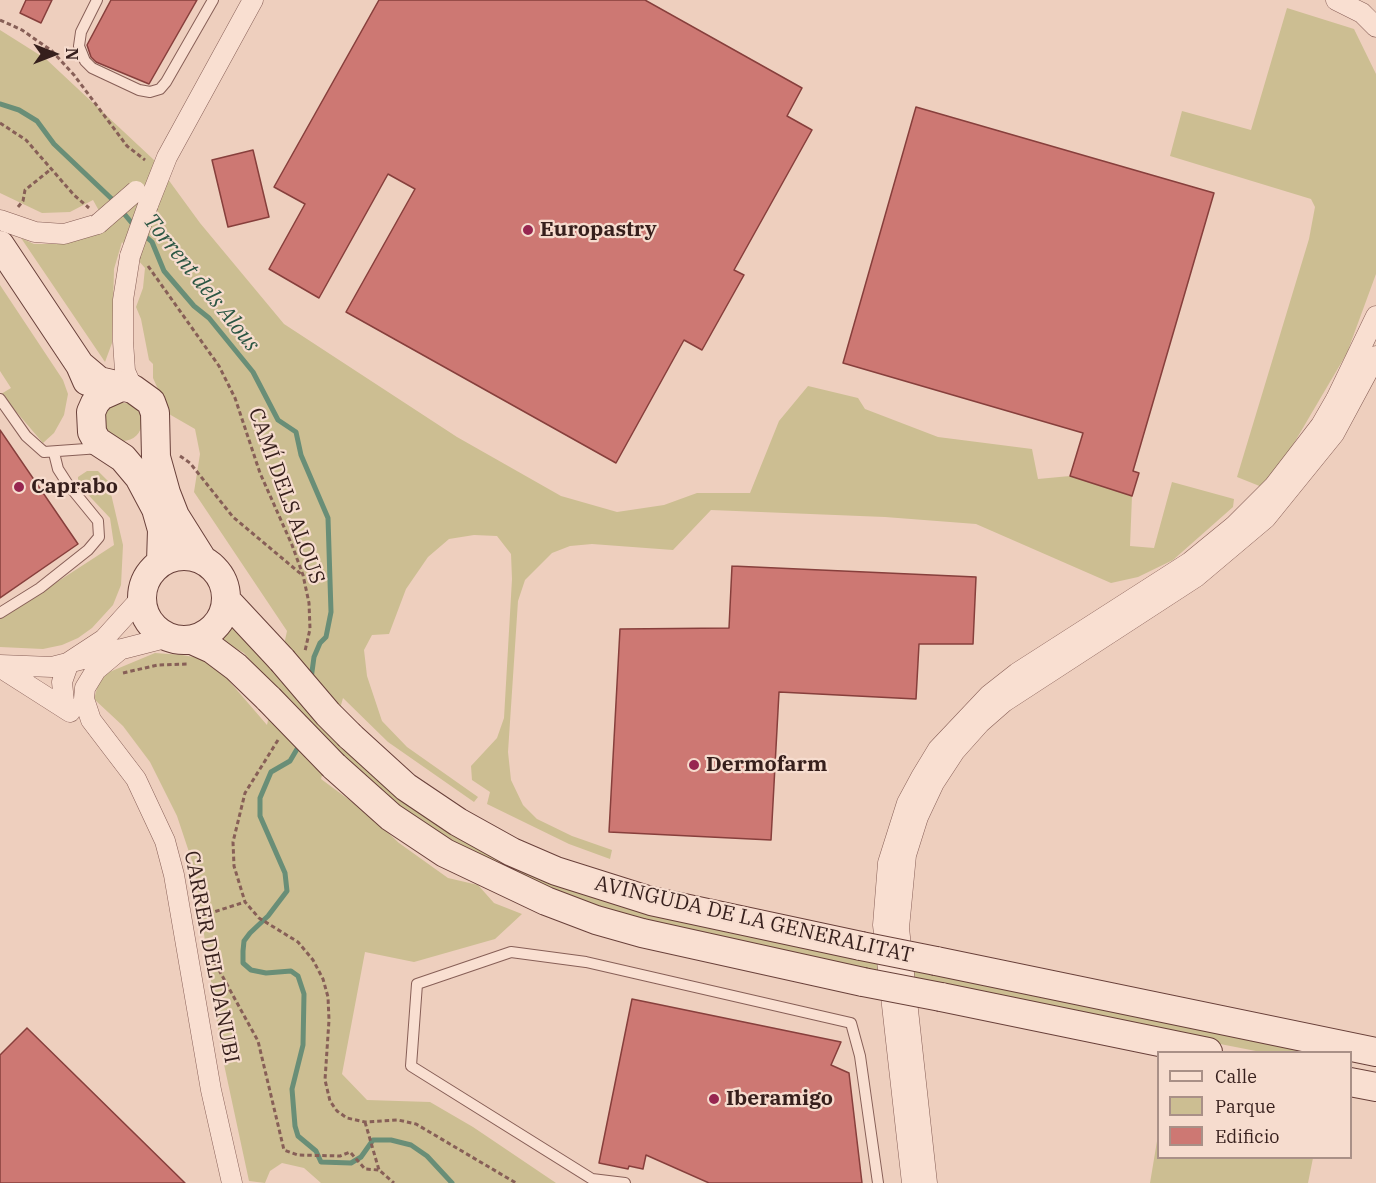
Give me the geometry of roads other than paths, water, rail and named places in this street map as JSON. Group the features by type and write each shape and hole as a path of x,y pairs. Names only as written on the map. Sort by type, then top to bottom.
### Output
{"street":[{"path":"126,388 123,300 137,257 142,198 169,154 253,0"},
{"path":"1336,0 1362,13 1376,27"},
{"path":"8,215 35,232 64,234 142,198"},
{"path":"0,245 80,365 99,381 126,388 151,402 155,412 156,457 166,493 176,516 202,559 221,576 227,601 219,622 202,636 183,647 149,621 142,597 147,577 161,562 181,555 202,559"},
{"path":"912,1183 883,925 891,853 907,802 938,749 988,695 1017,673 1190,562 1234,526 1274,486 1336,399 1376,316"},
{"path":"927,1183 899,928 906,855 918,817 934,783 956,751 980,723 1004,702 1196,577 1266,518 1334,434 1376,356"},
{"path":"80,365 93,408 92,432 105,448 123,458 139,477 156,509 162,530 161,562"},
{"path":"93,408 101,396 126,388"},
{"name":"CARRER DEL DANUBI","path":"69,662 104,639 142,597"},
{"name":"AVINGUDA DE LA GENERALITAT","path":"227,601 292,659 350,736 406,787 458,822 512,852 556,871 651,901 1376,1052"},
{"name":"AVINGUDA DE LA GENERALITAT","path":"183,647 212,649 236,667 334,766 391,817 445,853 546,901 596,920 652,935 864,982 1198,1051"},
{"name":"CARRER DEL DANUBI","path":"0,666 36,668 121,649 183,647"},
{"name":"CARRER DEL DANUBI","path":"121,649 96,670 85,688 84,699 91,720 136,779 157,820 174,875 211,1090 232,1183"},
{"path":"69,662 62,682 64,702 69,710"},
{"name":"CARRER DEL DANUBI","path":"0,666 69,710 115,750"},
{"path":"1352,1082 1376,1087"}],"lane":[{"path":"96,0 81,32 79,46 85,61 92,68 139,90 150,92 160,89 166,82 213,0"},
{"path":"0,399 38,449 54,453 105,448"},
{"path":"67,451 79,437 93,408"},
{"path":"0,613 40,588 88,550 99,537 98,521 64,480 58,469 54,453"},
{"path":"625,1183 592,1179 411,1066 417,984 511,952 586,962 851,1023 860,1056 878,1183"}],"waterway":[{"name":"Torrent dels Alous","path":"0,104 19,110 37,121 54,144 115,202"},
{"name":"Torrent dels Alous","path":"121,210 136,228"},
{"name":"Torrent dels Alous","path":"143,234 152,242 164,271 194,306 209,318 253,372 278,420 296,432 301,455 328,518 331,612 326,637 320,643 314,657 311,679"},
{"name":"Torrent dels Alous","path":"300,744 290,761 271,772 260,798 260,816 285,873 287,891 268,916 244,941 243,951 243,963 251,970 266,973 291,971 298,976 304,994 303,1045 292,1089 298,1136 316,1151 321,1162 351,1163 361,1157 373,1140 391,1140 411,1145 427,1156 452,1183"}],"place":[{"name":"Europastry","path":"528,230"},
{"name":"Caprabo","path":"19,487"},
{"name":"Dermofarm","path":"694,765"},
{"name":"Iberamigo","path":"714,1099"}]}
